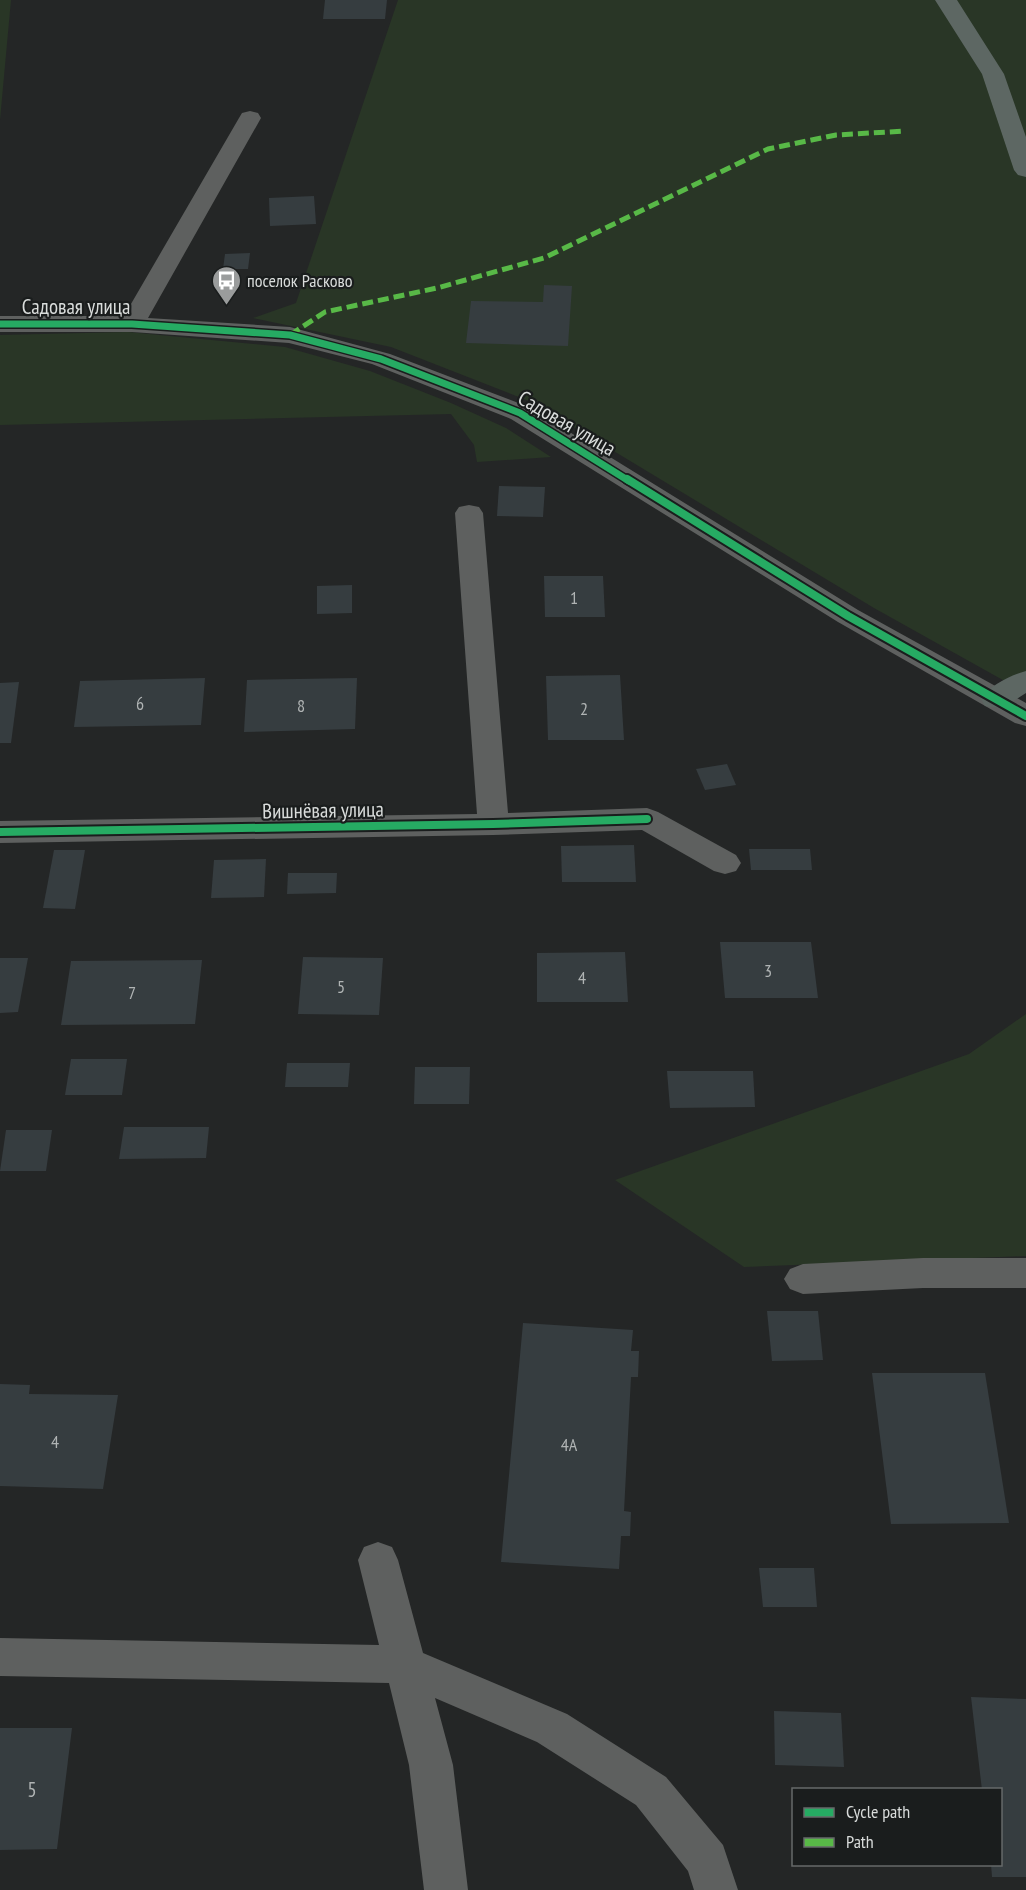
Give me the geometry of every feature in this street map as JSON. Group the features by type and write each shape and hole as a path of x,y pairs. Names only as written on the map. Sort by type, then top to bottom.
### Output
{"main road":[{"path":"946,0 993,74 1026,170"},
{"path":"996,699 1026,680"}],"street":[{"path":"132,324 250,118"},
{"name":"Садовая улица","path":"0,324 132,324 290,336 381,359 520,413 848,616 1026,716"},
{"path":"469,513 493,824"},
{"name":"Вишнёвая улица","path":"0,832 493,824 647,819 724,863"},
{"path":"804,1279 923,1273 1026,1273"},
{"path":"378,1560 403,1664 431,1765 446,1890"},
{"path":"0,1657 403,1664 552,1728 651,1791 708,1860 716,1890"}],"green space":[{"path":"0,0 11,0 0,120"},
{"path":"398,0 1026,0 1026,693 874,608 534,403 391,347 253,318 296,303"},
{"path":"128,332 285,347 370,371 506,428 551,457 477,462 474,445 451,414 0,425 0,335"},
{"path":"1026,1014 1026,1256 744,1267 615,1180 969,1054"}],"building":[{"path":"325,0 387,0 385,19 323,19"},
{"path":"314,196 316,224 270,226 269,198"},
{"path":"250,253 248,269 223,269 225,254"},
{"path":"544,285 572,286 568,346 466,343 471,301 543,302"},
{"path":"499,486 545,487 543,517 497,516"},
{"path":"544,576 603,576 605,617 545,617"},
{"path":"352,585 352,613 317,614 317,586"},
{"path":"620,675 624,740 548,740 546,676"},
{"path":"205,678 201,725 74,727 80,681"},
{"path":"357,678 355,729 244,732 247,680"},
{"path":"19,682 11,743 0,743 0,683"},
{"path":"727,764 736,785 705,790 696,769"},
{"path":"634,845 636,882 562,882 561,846"},
{"path":"749,849 810,849 812,870 751,870"},
{"path":"54,850 85,850 75,909 43,908"},
{"path":"266,859 264,897 211,898 214,860"},
{"path":"288,873 337,873 336,893 287,894"},
{"path":"720,942 811,942 818,998 725,998"},
{"path":"625,952 628,1002 537,1002 537,953"},
{"path":"303,957 383,958 379,1015 298,1014"},
{"path":"0,958 28,958 18,1012 0,1013"},
{"path":"202,960 195,1024 61,1025 71,961"},
{"path":"71,1059 127,1059 122,1095 65,1095"},
{"path":"287,1063 350,1063 348,1087 285,1087"},
{"path":"415,1067 470,1067 469,1104 414,1104"},
{"path":"667,1071 753,1071 755,1107 670,1108"},
{"path":"124,1127 209,1127 206,1158 119,1159"},
{"path":"6,1130 52,1130 46,1171 0,1171"},
{"path":"767,1311 818,1311 823,1360 772,1361"},
{"path":"523,1323 633,1330 631,1351 639,1351 638,1377 631,1377 624,1511 631,1512 630,1536 621,1536 619,1569 501,1562"},
{"path":"872,1373 985,1373 1009,1523 891,1524"},
{"path":"0,1384 30,1385 29,1394 118,1395 103,1489 0,1486"},
{"path":"759,1568 814,1568 817,1607 763,1607"},
{"path":"971,1697 1026,1699 1026,1877 992,1877 991,1866 1002,1866 1002,1788 982,1788"},
{"path":"774,1711 841,1713 844,1767 775,1765"},
{"path":"0,1728 72,1728 57,1849 0,1850"}],"marked path":[{"path":"290,335 325,312 437,288 544,258 768,149 836,135 905,131"}],"cycle path":[{"path":"0,324 132,324 290,335 381,359 520,413 848,616 1026,716"},
{"path":"0,832 493,824 647,819"}],"place":[{"name":"поселок Расково","path":"226,306"}]}
